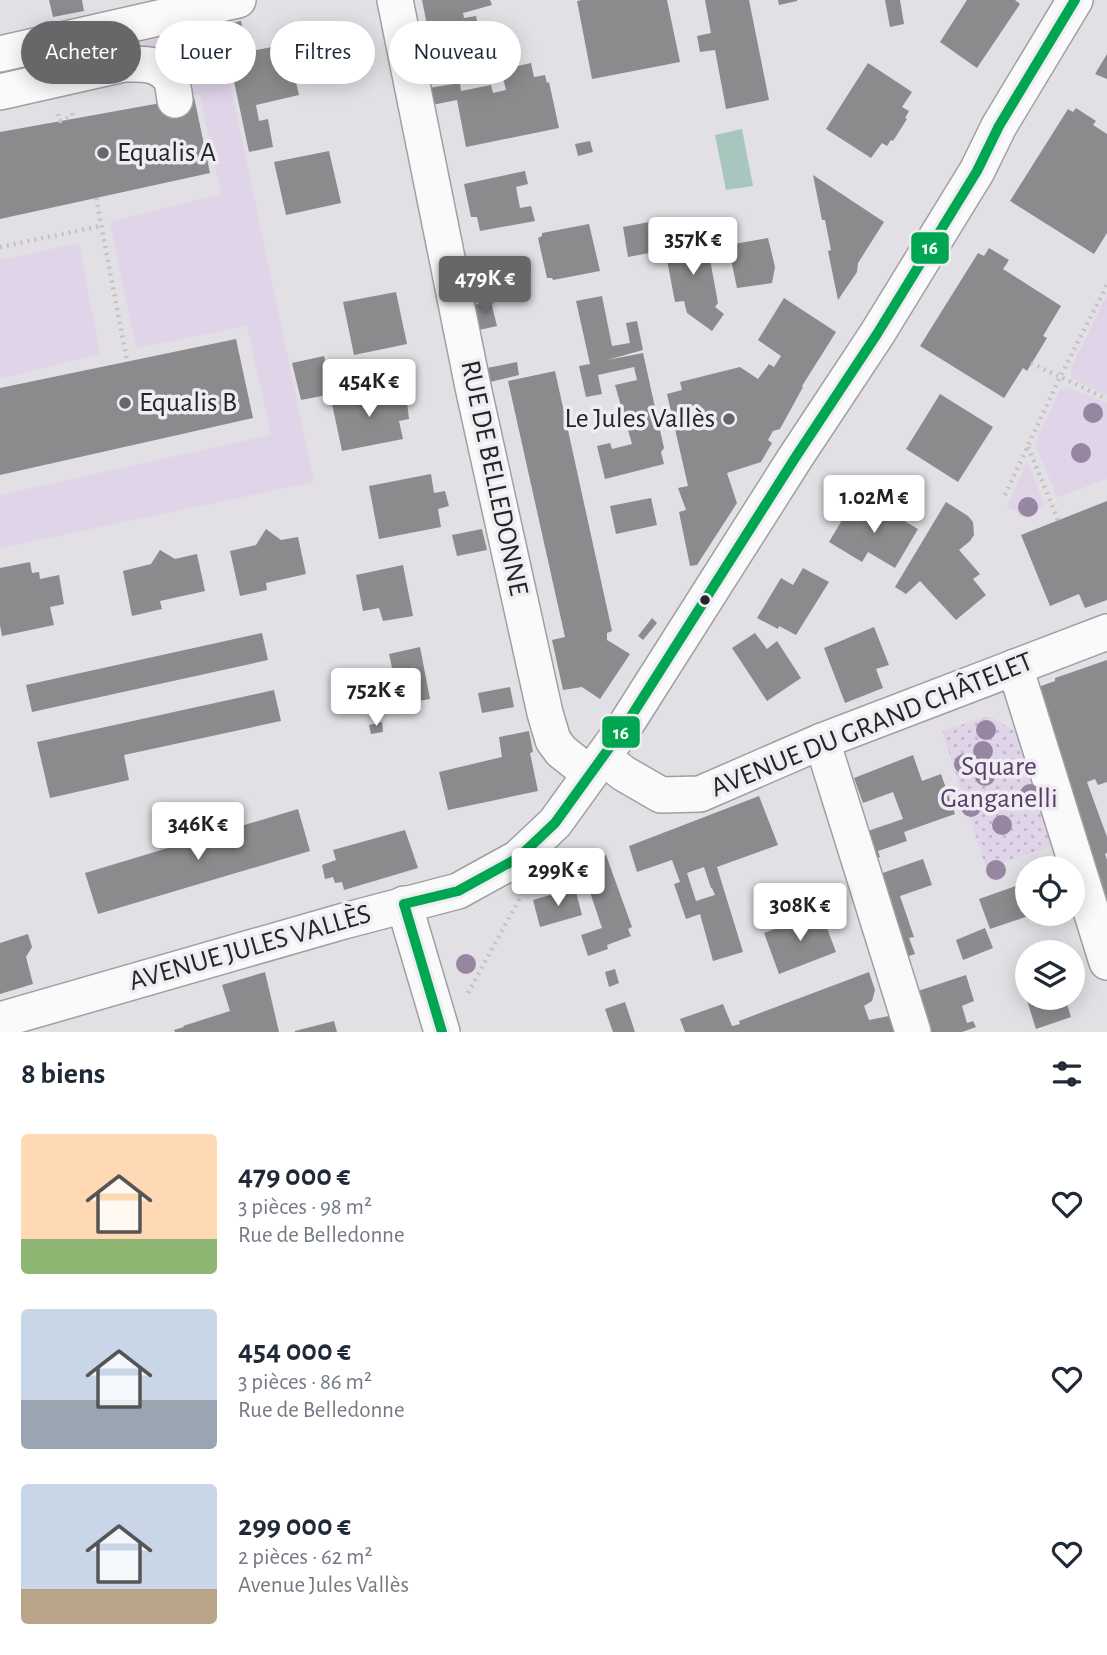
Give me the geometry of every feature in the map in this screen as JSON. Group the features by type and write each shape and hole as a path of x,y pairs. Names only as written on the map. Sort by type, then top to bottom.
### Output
{"street":[{"path":"141,22 238,0"},
{"name":"RUE DE BELLEDONNE","path":"395,0 474,387 545,713 553,740 561,751 597,766"},
{"name":"AVENUE JULES VALLÈS","path":"0,1020 404,904 458,891 518,858 555,823 625,726 794,458 877,334 977,171 999,126 1075,0"},
{"path":"0,54 21,50"},
{"path":"141,63 158,67 170,78 175,100"},
{"path":"0,93 38,84"},
{"name":"AVENUE DU GRAND CHÂTELET","path":"597,766 623,773 661,795 700,794 822,741 1107,632"},
{"path":"1015,667 1107,962"},
{"path":"822,741 913,1032"},
{"path":"404,904 441,1025"}],"path":[{"path":"58,114 60,121"},
{"path":"96,198 127,361"},
{"path":"0,247 101,226"},
{"path":"1005,495 1107,285"},
{"path":"1031,363 1107,399"},
{"path":"1028,446 1058,520"},
{"path":"441,1025 467,995 528,880 518,858"}],"green space":[{"path":"155,39 155,48 146,47 145,41"},
{"path":"187,84 230,84 314,482 0,548 0,495 271,435 247,326 136,348 110,222 221,194 200,95 190,95"},
{"path":"79,243 100,354 0,379 0,260"},
{"path":"1107,295 1107,395 1072,378 1071,368"},
{"path":"1069,388 1107,403 1107,479 1057,497 1035,443 1059,391"},
{"path":"1026,463 1045,506 1019,517 1016,511 1007,507"},
{"name":"Square Ganganelli","path":"989,716 1025,737 1058,844 1015,856 1015,858 986,868 942,731"}],"shaded area":[{"path":"742,129 753,186 726,190 715,135"}],"building":[{"path":"49,0 82,0 84,11 53,17"},
{"path":"422,0 490,0 492,5 463,13 464,18 476,16 477,21 426,21"},
{"path":"667,0 680,62 592,79 577,1"},
{"path":"705,0 749,0 769,100 726,109 715,50 700,52 697,36 711,33"},
{"path":"778,0 797,0 797,1 779,5"},
{"path":"885,0 900,0 904,24 890,27"},
{"path":"967,0 1015,0 1020,4 977,68 940,42"},
{"path":"270,47 270,84 296,84 299,95 256,105 259,121 268,119 273,147 249,152 235,84 256,84 256,50"},
{"path":"1107,54 1107,79 1095,74"},
{"path":"531,63 534,77 545,75 559,128 466,147 457,100 432,105 429,88 460,84 461,91 491,85 493,93 506,90 504,84 521,84 521,65"},
{"path":"868,63 912,92 902,107 909,111 905,118 907,119 893,141 887,146 882,143 871,158 826,129"},
{"name":"Equalis A","path":"194,97 210,173 0,219 0,132"},
{"path":"1076,108 1096,121 1093,125 1107,134 1107,233 1094,254 1010,201 1068,109 1073,112"},
{"path":"590,141 593,152 578,156 575,144"},
{"path":"329,151 341,203 286,215 274,162"},
{"path":"525,171 528,184 516,187 520,208 531,206 535,221 480,231 477,217 471,217 464,184"},
{"path":"813,175 884,222 858,263 857,272 838,300 825,220 822,220"},
{"path":"654,221 660,251 628,257 623,227"},
{"path":"589,224 600,271 553,280 547,278 538,238 542,233"},
{"path":"705,232 718,303 715,307 724,314 712,331 687,313 684,301 675,302 663,239"},
{"path":"768,238 775,267 772,283 737,288 728,245"},
{"path":"989,248 1009,260 1003,269 1061,306 1043,336 1047,338 1027,371 1023,368 1004,398 920,346 978,253 984,256"},
{"path":"396,292 407,344 354,355 343,302"},
{"path":"602,296 612,346 630,343 626,323 637,321 643,350 607,360 643,353 664,448 661,452 664,464 605,479 597,446 610,443 612,449 632,444 615,385 637,380 634,367 598,375 602,394 586,397 579,366 590,364 576,301"},
{"path":"784,298 836,332 802,386 780,429 773,431 768,440 772,443 761,462 727,473 737,503 697,565 690,566 679,512 686,510 678,488 688,486 667,394 682,390 680,382 740,367 758,379 769,364 774,367 781,356 758,340"},
{"path":"491,302 497,326 479,330 474,305"},
{"name":"Equalis B","path":"236,339 253,418 0,475 0,388"},
{"path":"324,356 332,394 301,400 292,363"},
{"path":"517,362 519,375 490,382 487,368"},
{"path":"555,371 612,631 607,633 607,640 630,654 600,699 582,687 563,690 552,640 565,637 508,381"},
{"path":"393,388 397,404 407,402 409,419 399,421 403,439 342,451 331,399"},
{"path":"940,394 993,427 958,482 906,449"},
{"path":"431,474 434,493 445,491 449,506 438,509 441,527 379,539 369,486"},
{"path":"651,498 657,525 616,534 610,506"},
{"path":"867,499 918,529 895,568 868,552 862,562 829,542 845,515 853,520"},
{"path":"1107,501 1107,600 1085,608 1079,594 1050,606 1021,535"},
{"path":"946,502 973,522 974,535 959,550 980,574 973,579 986,595 956,620 920,581 906,594 895,587"},
{"path":"266,529 281,540 298,537 306,574 266,583 267,590 240,596 230,551 256,545"},
{"path":"482,529 487,550 457,556 452,535"},
{"path":"160,550 175,559 197,554 205,591 160,601 162,609 132,616 123,571 151,564"},
{"path":"30,562 32,573 39,572 40,579 59,575 64,604 50,607 54,625 2,636 0,568"},
{"path":"403,565 413,616 383,621 379,608 363,611 356,575"},
{"path":"803,568 829,582 796,635 757,618 781,578 793,585"},
{"path":"652,618 657,623 643,640 638,636"},
{"path":"874,627 889,665 876,669 883,688 845,703 824,648"},
{"path":"262,633 268,660 32,712 26,685"},
{"path":"755,633 767,649 777,641 801,678 767,701 732,648"},
{"path":"420,647 430,699 400,704 389,654"},
{"path":"1107,660 1107,782 1098,785 1095,779 1087,782 1107,837 1107,907 1027,691"},
{"path":"510,687 514,707 482,713 478,693"},
{"path":"274,690 281,721 124,755 129,780 50,798 37,742"},
{"path":"382,722 383,732 371,734 369,725"},
{"path":"529,731 533,752 530,753 538,791 448,810 439,772 502,757 499,737"},
{"path":"913,755 922,781 941,774 955,814 904,832 907,841 878,851 880,857 872,860 862,833 903,819 893,792 863,803 854,778"},
{"path":"759,796 778,845 717,867 743,952 713,961 700,914 686,919 674,884 680,882 672,860 637,872 629,846","holes":["704,867 715,895 696,901 687,873"]},
{"path":"298,809 310,851 98,914 85,873"},
{"path":"405,830 418,868 344,890 342,882 335,883 333,877 325,879 322,865 336,860 333,850"},
{"path":"606,855 632,927 628,929 631,936 588,956 581,935 602,928 581,865"},
{"path":"923,859 932,885 900,896 914,937 909,938 915,954 903,958 874,876"},
{"path":"1015,886 1015,920 990,929 979,899"},
{"path":"575,888 582,915 540,927 533,900"},
{"path":"821,912 836,952 779,974 764,933"},
{"path":"985,928 993,948 963,960 956,940"},
{"path":"28,934 32,947 26,957 33,984 0,994 0,943"},
{"path":"615,969 619,983 609,987 605,972"},
{"path":"265,972 279,1032 175,1032 174,1030 183,1026 230,1011 222,985"},
{"path":"869,972 875,990 872,1001 864,1006 869,1020 894,1015 899,1032 685,1032 680,1019 723,1004 732,1026"},
{"path":"966,975 974,1001 962,1006 967,1023 973,1021 976,1027 962,1032 925,1032 912,993"},
{"path":"625,1002 635,1032 613,1032 605,1009"},
{"path":"1030,1010 1069,1010 1071,1017 1036,1029"},
{"path":"334,1021 337,1032 295,1032 295,1031"}],"transit line":[{"name":"16","path":"404,904 458,891 518,858 555,823 625,726 877,334 977,171 999,126 1075,0"},
{"name":"16","path":"404,904 442,1032"}],"place":[{"name":"Equalis A","path":"103,153"},
{"name":"Equalis B","path":"125,403"},
{"name":"Le Jules Vallès","path":"729,419"}]}
